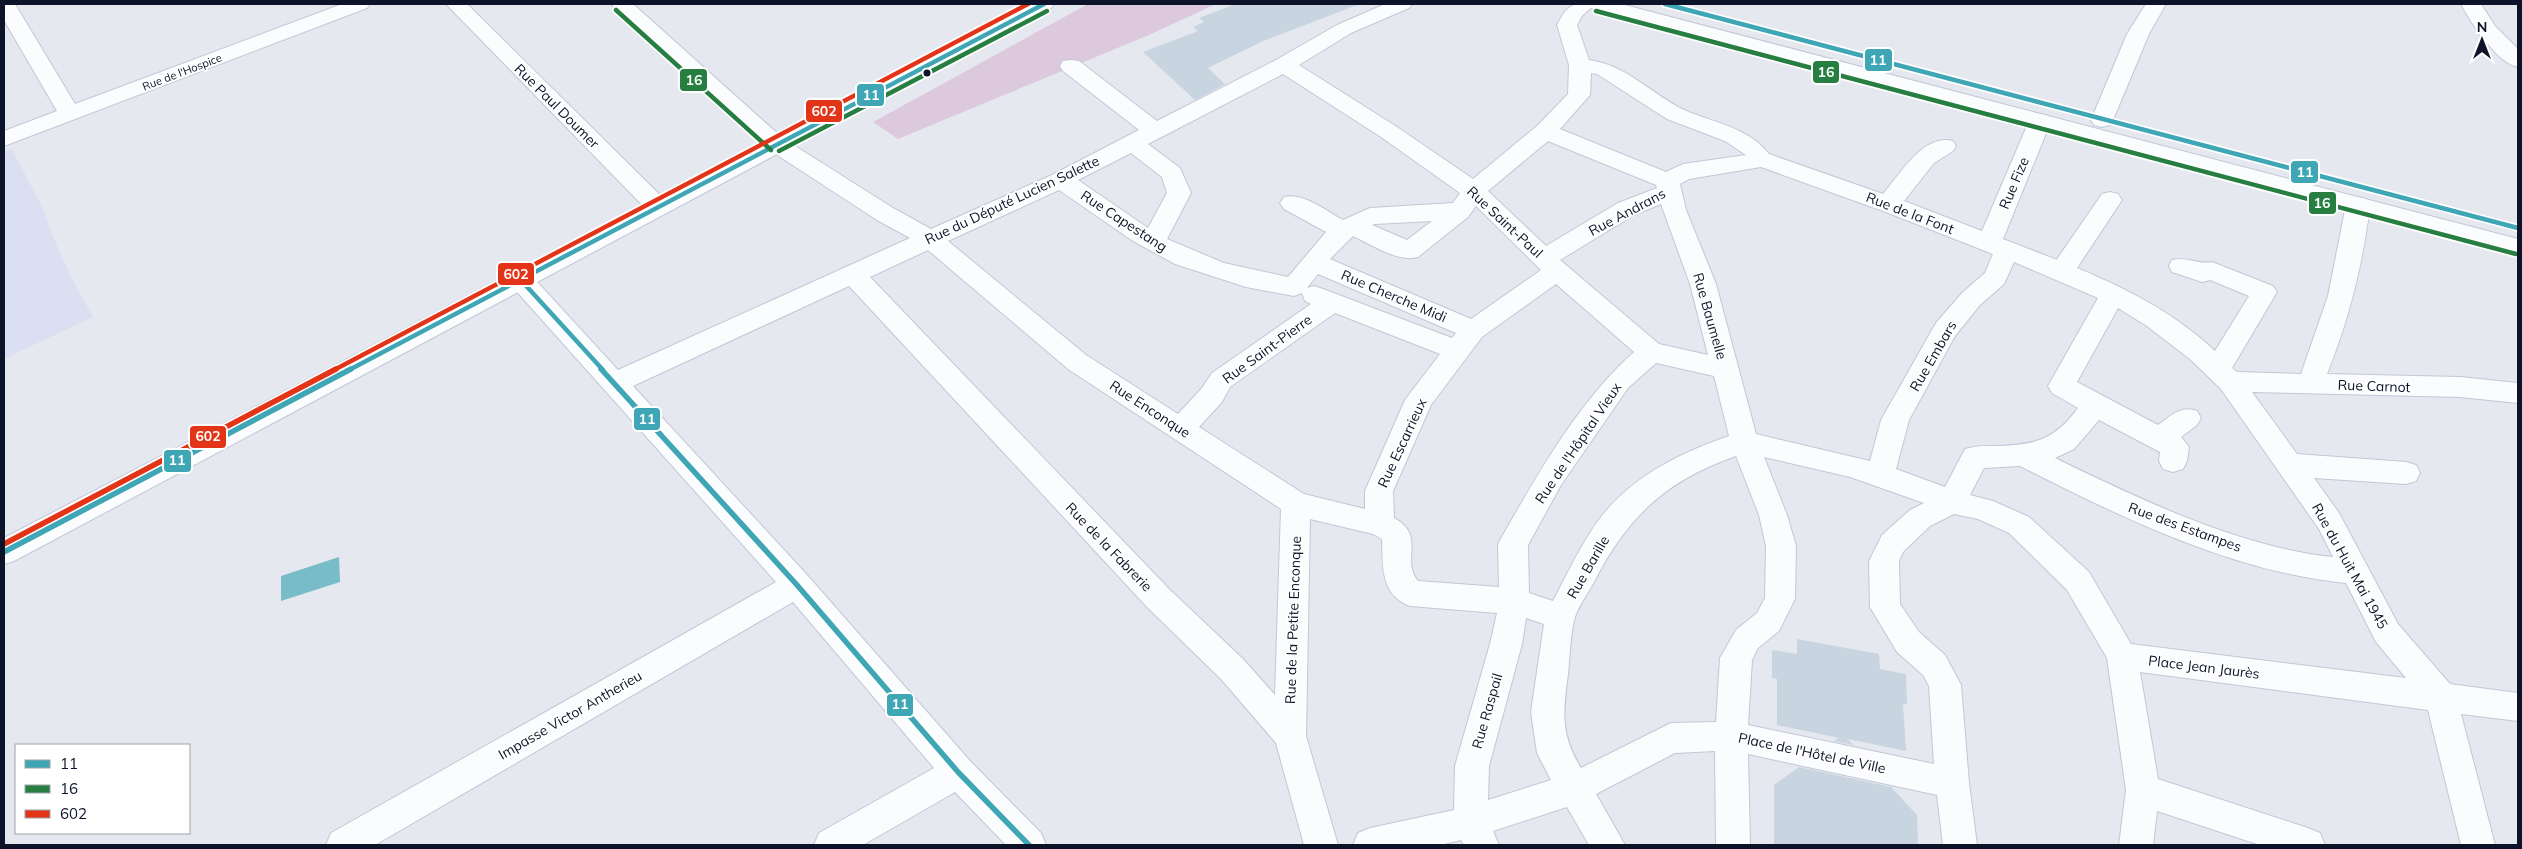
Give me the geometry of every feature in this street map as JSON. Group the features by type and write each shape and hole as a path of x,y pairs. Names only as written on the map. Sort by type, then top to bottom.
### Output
{"street":[{"path":"5,4 70,114"},
{"name":"Rue de l'Hospice","path":"4,139 360,4"},
{"name":"Rue Paul Doumer","path":"456,4 658,208"},
{"name":"Rue Enconque","path":"621,4 776,144 885,214 930,239 1077,362 1296,504 1388,528"},
{"path":"4,552 519,278 658,208 1044,4"},
{"name":"Rue du Député Lucien Salette","path":"614,383 1060,180 1284,65 1344,29 1402,4"},
{"path":"1292,203 1348,228 1409,251 1460,211 1474,191 1544,131 1579,95 1580,64 1567,25 1574,12 1585,4"},
{"path":"1598,4 1790,53 2518,247"},
{"path":"1665,4 2518,228"},
{"path":"2102,120 2138,34 2156,4"},
{"path":"2471,4 2487,30 2518,61"},
{"name":"Rue de la Font","path":"1580,64 1603,68 1675,114 1733,136 1754,150 1761,159 1888,204 1998,248 2062,271 2113,294 2156,319 2200,352 2224,376"},
{"name":"Rue Saint-Paul","path":"1284,65 1389,132 1474,191 1550,264 1651,352 1726,369"},
{"path":"1071,66 1155,131"},
{"name":"Rue Fize","path":"1998,248 2040,121"},
{"path":"1544,131 1668,187"},
{"path":"1132,143 1172,173 1179,193 1154,241"},
{"path":"1888,204 1926,158 1945,146"},
{"name":"Rue Andrans","path":"1550,264 1626,209 1668,187 1683,172 1753,162 1761,159"},
{"name":"Rue Capestang","path":"1060,180 1168,250 1215,270 1266,283 1294,287"},
{"name":"Rue Baumelle","path":"1668,187 1674,210 1703,284 1744,442"},
{"path":"2062,271 2110,200"},
{"path":"2310,383 2325,348 2347,277 2358,205"},
{"path":"1294,287 1330,242 1348,228 1370,216 1460,211"},
{"name":"Rue Embars","path":"1880,474 1895,420 1945,330 1971,299 1995,278 1998,248"},
{"name":"Rue Cherche Midi","path":"1314,262 1465,341"},
{"name":"Rue Escarrieux","path":"1550,264 1465,341 1419,400 1379,491 1398,578 1410,593 1514,601 1560,616"},
{"path":"2181,266 2202,273 2212,272 2264,292 2224,376"},
{"name":"Rue de la Fabrerie","path":"852,274 1159,599 1232,669 1290,736 1321,845"},
{"path":"519,278 797,585 958,772 1029,845"},
{"name":"Rue Saint-Pierre","path":"1294,287 1332,302"},
{"path":"2113,294 2060,386 2095,405 2167,450 2187,418"},
{"path":"1332,302 1465,341"},
{"name":"Rue Saint-Pierre","path":"1180,429 1212,394 1221,380 1332,302"},
{"name":"Rue de l'Hôpital Vieux","path":"1514,601 1513,544 1551,477 1619,381 1651,352"},
{"name":"Rue Carnot","path":"2224,376 2310,383 2460,387 2518,393"},
{"name":"Rue du Huit Mai 1945","path":"2224,376 2329,521 2387,633 2441,698"},
{"path":"1960,845 1952,783 1945,685 1934,665 1908,642 1885,607 1884,561 1892,544 1920,518 1952,502 1975,457 2022,455 2054,448 2074,434 2095,405"},
{"path":"1744,442 1849,465 1918,487 1952,502 1983,509 2019,525 2078,581 2122,656 2143,790 2136,845"},
{"name":"Rue Barille","path":"1560,616 1602,540 1634,502 1671,472 1704,456 1744,442"},
{"name":"Place de l'Hôtel de Ville","path":"1744,442 1773,516 1781,546 1780,599 1768,622 1747,639 1736,658 1731,736 1952,783"},
{"name":"Rue des Estampes","path":"2022,455 2122,504 2238,548 2306,567 2356,572"},
{"path":"2289,465 2406,473"},
{"name":"Rue de la Petite Enconque","path":"1290,736 1296,504"},
{"name":"Impasse Victor Antherieu","path":"343,845 797,585"},
{"name":"Rue Raspail","path":"1476,834 1472,766 1506,644 1514,601"},
{"path":"1560,616 1547,712 1553,753 1602,843"},
{"name":"Place Jean Jaurès","path":"2122,656 2518,707"},
{"path":"2441,698 2478,845"},
{"path":"1370,845 1476,834 1574,789 1671,738 1731,736 1733,845"},
{"path":"831,845 958,772"},
{"path":"2143,790 2308,845"}],"shaded area":[{"path":"1088,4 1216,4 1149,35 898,139 873,122"},
{"path":"12,149 44,211 52,235 72,279 93,317 4,359 4,152"}],"water":[{"path":"339,557 340,582 281,601 281,576"}],"building":[{"path":"1235,4 1357,5 1261,42 1208,68 1225,84 1195,100 1143,52 1198,31 1193,27 1204,22 1199,18"},
{"path":"1797,639 1879,654 1880,669 1906,674 1907,704 1903,704 1906,751 1848,739 1853,745 1834,741 1839,738 1777,725 1777,679 1772,678 1772,650 1797,654"},
{"path":"1799,767 1891,787 1917,815 1918,845 1774,845 1774,785"}],"transit line":[{"name":"602","path":"4,544 1028,4"},
{"name":"11","path":"4,552 1044,4"},
{"name":"11","path":"1665,4 2518,228"},
{"name":"16","path":"616,10 771,150"},
{"name":"16","path":"779,151 1047,11"},
{"name":"16","path":"1596,11 2516,254"},
{"name":"11","path":"519,278 797,585 958,772 1029,845"}]}
